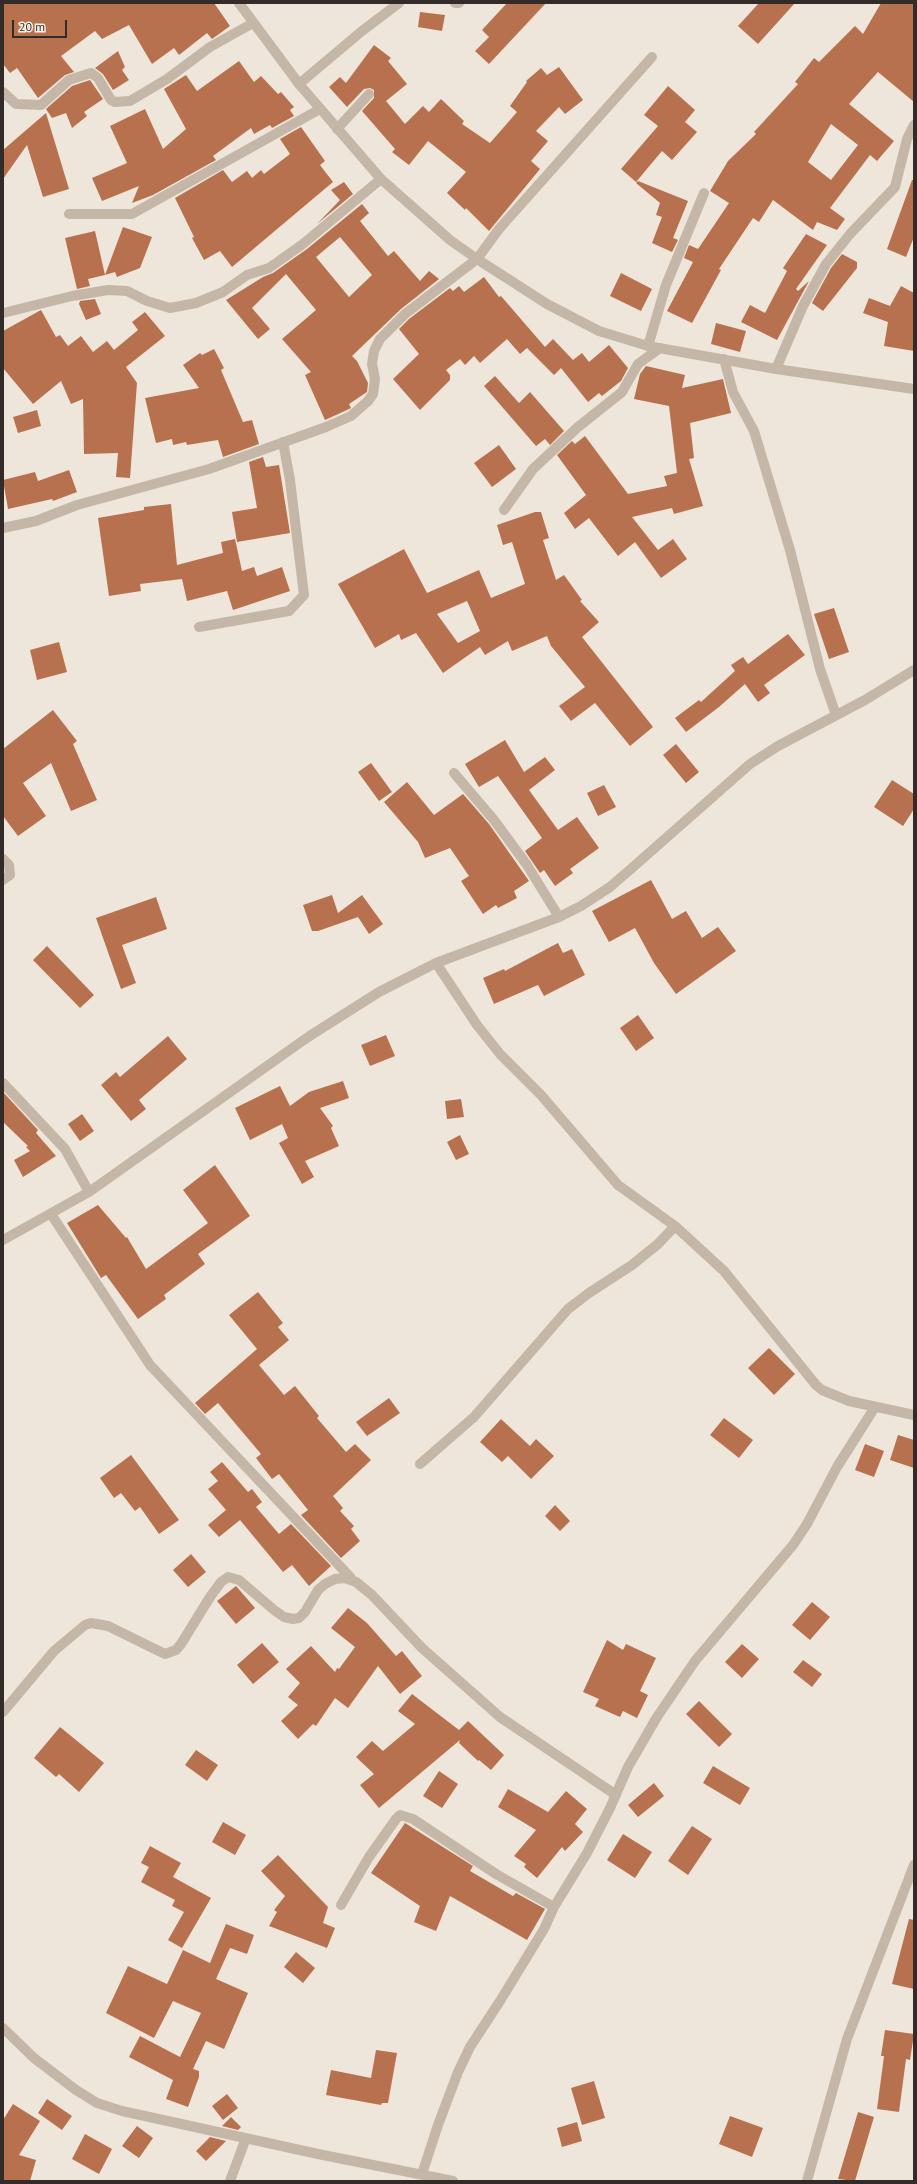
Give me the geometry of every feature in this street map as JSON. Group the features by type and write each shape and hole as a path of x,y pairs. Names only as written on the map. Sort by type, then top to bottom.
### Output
{"street":[{"path":"239,3 253,24 299,84 381,179 406,203 476,259 547,304 578,321 615,337 648,346 776,369 914,389"},
{"path":"299,84 362,31 399,3"},
{"path":"3,92 16,104 41,106 69,80 91,73 98,78 111,100 115,102 130,101 167,79 210,48 253,24"},
{"path":"3,528 36,521 78,505 209,469 326,427 351,416 368,401 375,387 372,364 374,351 380,339 405,314 476,259 499,229 652,57"},
{"path":"337,129 369,94"},
{"path":"70,214 132,214 320,109"},
{"path":"776,369 803,306 826,264 850,234 896,187 907,139 914,125"},
{"path":"3,313 72,296 108,290 127,291 147,301 170,308 196,303 223,292 247,275 269,268 303,244 381,179"},
{"path":"648,346 666,285 704,192"},
{"path":"504,510 533,469 578,427 622,392 638,364 660,348"},
{"path":"724,359 733,392 754,431 790,550 820,669 836,715"},
{"path":"200,627 289,612 304,595 290,480 283,442"},
{"path":"3,1240 89,1192 308,1037 379,992 436,963 559,917 581,906 610,886 750,764 778,746 865,700 914,670"},
{"path":"454,773 494,820 527,865 559,917"},
{"path":"3,859 9,865 10,875 3,880"},
{"path":"436,963 490,1042 541,1095 612,1179 675,1226 724,1271 816,1385 838,1397 875,1407 914,1415"},
{"path":"3,1083 65,1149 89,1192"},
{"path":"51,1214 150,1365 351,1578 350,1579 372,1595 422,1648 500,1717 616,1795"},
{"path":"420,1464 474,1417 568,1309 589,1293 632,1266 658,1244 675,1226"},
{"path":"428,2177 438,2125 458,2072 470,2047 535,1942 554,1907 587,1853 616,1795 628,1767 661,1711 695,1661 793,1545 807,1524 837,1467 875,1407"},
{"path":"3,1712 54,1650 85,1625 91,1623 108,1626 165,1654 176,1650 181,1644 221,1582 228,1577 239,1580 274,1610 284,1617 293,1619 299,1618 305,1612 318,1590 325,1584 334,1579 350,1579"},
{"path":"341,1905 369,1857 400,1815 413,1819 496,1874 554,1907"},
{"path":"807,2181 847,2039 914,1865"},
{"path":"3,2028 34,2058 76,2090 97,2103 122,2111 318,2154 453,2181"},
{"path":"230,2181 246,2138"}],"building":[{"path":"3,3 214,3 230,26 212,39 207,33 179,55 174,48 152,64 129,25 102,39 95,31 61,56 74,72 65,75 38,98 17,68 10,73 3,64"},
{"path":"507,3 546,3 489,64 475,51 489,37 482,30"},
{"path":"759,3 795,3 758,44 738,26"},
{"path":"881,3 914,3 914,102 878,72 849,104 894,141 877,161 870,155 830,208 845,219 837,230 817,222 813,230 773,200 759,222 753,218 719,269 721,270 692,323 667,311 693,262 684,258 689,245 698,249 729,203 710,191 728,161 756,134 754,132 798,84 795,82 814,58 819,62 855,26 863,34","holes":["831,124 858,145 831,180 808,162"]},
{"path":"420,12 445,15 442,31 418,27"},
{"path":"374,45 391,58 388,61 407,84 386,101 405,124 423,106 429,112 441,99 464,121 462,124 490,143 517,112 510,106 527,82 526,81 541,68 547,75 559,67 583,100 565,114 559,107 536,131 548,141 531,161 540,169 489,231 466,208 465,210 447,193 466,172 428,141 409,165 392,152 395,149 362,111 374,98 374,90 370,88 364,89 347,107 329,87 340,77 346,83"},
{"path":"118,51 125,67 122,70 129,80 113,90 103,74 95,68"},
{"path":"239,61 254,82 261,76 278,94 281,92 294,107 290,110 294,116 272,128 270,125 254,134 251,128 213,156 216,160 153,195 132,203 139,186 102,201 92,178 127,163 110,126 145,109 163,149 186,129 164,89 186,75 197,91"},
{"path":"90,80 103,99 84,112 87,116 72,128 66,113 52,118 46,109 72,86"},
{"path":"668,86 695,110 685,122 697,132 672,160 662,151 636,182 621,169 658,126 644,115"},
{"path":"46,113 69,189 43,197 27,145 3,179 3,150"},
{"path":"301,127 325,161 320,165 333,182 232,267 220,251 204,260 192,238 194,237 175,198 223,170 232,182 247,171 252,178 261,170 264,174 290,154 280,139"},
{"path":"912,180 914,180 914,237 906,257 887,249"},
{"path":"638,181 688,201 673,238 678,240 672,252 652,243 662,217 656,215 660,203 636,183"},
{"path":"344,182 353,194 317,224 340,200 331,190"},
{"path":"362,204 369,213 360,221 388,256 394,251 420,281 429,271 439,279 401,309 352,356 357,361 368,383 367,392 349,404 351,408 325,420 305,375 311,372 282,339 316,310 286,274 252,308 270,329 258,339 226,300 263,277 273,273 307,249","holes":["340,237 372,275 349,297 316,257"]},
{"path":"123,227 152,237 140,268 117,277 115,272 105,275"},
{"path":"95,231 105,275 88,279 90,286 77,289 65,238"},
{"path":"806,234 827,245 796,289 798,291 809,281 777,340 741,322 750,305 765,313 787,271 783,268"},
{"path":"842,254 857,262 857,268 823,311 812,303 831,268"},
{"path":"621,273 652,289 641,311 610,296"},
{"path":"484,277 499,297 501,296 545,347 553,339 573,360 582,353 589,362 609,345 628,368 621,381 602,396 599,393 588,402 561,368 554,375 527,348 520,354 507,339 480,363 474,356 465,365 460,359 446,370 450,375 450,380 420,410 393,379 419,354 399,329 409,319 450,288 453,291 459,286 464,292"},
{"path":"901,286 914,293 914,351 884,346 888,322 863,313 869,298 890,306"},
{"path":"95,299 101,314 86,320 79,304 80,301"},
{"path":"41,310 56,337 60,335 68,346 81,336 93,352 107,341 114,350 138,330 132,322 145,312 165,336 126,367 137,383 130,478 116,477 118,453 84,454 83,399 71,404 61,381 33,404 3,368 3,331"},
{"path":"716,323 746,331 740,352 711,344"},
{"path":"214,349 224,368 221,370 243,422 252,420 259,444 223,457 218,440 187,445 186,442 173,445 172,439 156,443 145,398 199,388 183,365 200,353 202,355"},
{"path":"646,366 685,375 682,388 723,379 731,413 690,423 694,458 689,459 703,506 674,514 672,508 632,517 658,550 673,539 687,559 661,578 635,542 618,556 589,518 575,529 564,513 586,495 557,455 572,441 575,444 585,436 628,494 667,486 664,476 677,473 669,406 634,399 640,374"},
{"path":"495,376 519,403 530,392 564,431 550,445 545,439 536,446 484,386"},
{"path":"37,410 41,426 18,433 13,417"},
{"path":"499,445 516,469 492,487 474,463"},
{"path":"263,457 266,467 279,465 290,533 237,542 232,512 257,508 249,462"},
{"path":"69,470 77,492 53,501 52,499 8,509 3,480 35,472 38,481"},
{"path":"171,504 177,565 223,553 221,542 235,539 242,571 254,567 257,576 282,567 290,591 233,610 227,591 187,601 182,579 140,584 141,591 109,596 98,518 144,510 144,507"},
{"path":"535,512 541,512 549,538 543,540 556,580 564,575 582,600 580,601 599,622 582,637 653,727 630,746 595,703 571,721 559,706 585,687 551,646 547,636 512,651 508,641 485,655 480,647 443,673 416,633 401,640 399,634 375,648 338,584 404,549 427,593 479,570 491,598 525,584 512,542 503,545 497,525","holes":["467,601 480,631 458,643 437,614"]},
{"path":"834,608 849,652 829,659 814,614"},
{"path":"788,634 805,655 764,685 770,693 758,702 745,684 719,707 686,732 675,718 699,700 701,702 735,671 731,665 743,657 748,664"},
{"path":"59,642 67,672 37,680 30,650"},
{"path":"53,710 77,741 73,744 97,800 71,811 51,763 23,783 46,816 18,836 3,816 3,749"},
{"path":"505,740 524,772 545,757 555,770 529,790 558,830 577,817 599,848 570,869 573,873 555,886 544,870 540,873 525,851 542,838 498,776 479,787 465,764"},
{"path":"676,744 699,772 686,783 663,755"},
{"path":"371,763 392,792 379,801 358,772"},
{"path":"892,780 914,794 914,809 903,826 874,807"},
{"path":"407,782 434,815 463,794 489,824 529,881 514,891 517,898 498,908 496,905 483,914 461,881 469,876 450,848 425,858 418,842 384,802"},
{"path":"604,785 616,807 598,816 587,793"},
{"path":"651,880 672,919 686,911 702,938 718,927 736,951 676,994 654,963 635,928 609,942 592,911"},
{"path":"332,895 338,913 362,895 383,924 369,934 358,917 318,931 312,931 303,905"},
{"path":"156,897 167,929 122,945 136,983 121,989 96,918"},
{"path":"558,943 563,953 572,949 585,975 544,996 538,985 494,1004 483,978 504,969 505,971"},
{"path":"47,946 94,995 80,1008 33,960"},
{"path":"638,1015 654,1038 636,1051 620,1028"},
{"path":"386,1035 395,1056 370,1066 361,1045"},
{"path":"168,1036 187,1059 139,1100 146,1109 131,1121 101,1085 116,1072 120,1077"},
{"path":"343,1081 349,1098 320,1108 333,1126 331,1128 339,1146 305,1161 314,1177 302,1184 279,1143 288,1138 282,1124 250,1140 235,1108 280,1086 290,1106 309,1092"},
{"path":"3,1092 38,1130 36,1133 56,1156 23,1177 14,1160 30,1151 26,1147 28,1146 3,1122"},
{"path":"461,1099 464,1117 447,1119 445,1101"},
{"path":"82,1114 94,1131 80,1141 68,1124"},
{"path":"460,1135 469,1154 456,1160 447,1142"},
{"path":"215,1165 250,1216 198,1254 205,1264 164,1295 166,1299 138,1319 106,1275 101,1278 67,1223 98,1205 126,1238 127,1237 146,1269 208,1223 183,1190"},
{"path":"258,1292 283,1323 278,1327 289,1340 259,1365 284,1395 295,1386 319,1416 317,1418 346,1452 355,1444 371,1460 333,1496 343,1508 340,1511 354,1526 351,1529 360,1541 341,1558 301,1515 308,1510 279,1474 272,1479 256,1458 261,1454 218,1403 205,1414 195,1403 257,1349 229,1315"},
{"path":"769,1348 795,1374 774,1395 748,1368"},
{"path":"389,1398 400,1413 367,1436 356,1422"},
{"path":"724,1418 753,1440 739,1458 710,1435"},
{"path":"501,1419 530,1446 536,1439 554,1456 531,1479 508,1456 502,1462 480,1442"},
{"path":"898,1435 914,1440 914,1468 890,1460"},
{"path":"865,1444 884,1451 874,1477 855,1470"},
{"path":"131,1455 179,1520 159,1534 140,1507 135,1511 121,1493 114,1498 100,1478"},
{"path":"222,1462 248,1492 252,1489 262,1502 256,1507 279,1534 291,1524 331,1566 309,1586 292,1565 283,1572 240,1520 219,1537 208,1525 226,1510 208,1489 218,1481 210,1472"},
{"path":"555,1505 570,1521 560,1531 545,1516"},
{"path":"191,1554 206,1572 188,1587 173,1570"},
{"path":"236,1586 255,1608 236,1624 217,1601"},
{"path":"812,1602 830,1617 810,1640 792,1625"},
{"path":"348,1608 367,1623 396,1656 402,1651 422,1676 400,1694 378,1666 348,1708 335,1698 316,1726 313,1724 298,1739 281,1721 298,1705 288,1697 300,1683 286,1669 311,1646 335,1672 337,1668 339,1669 355,1647 331,1628"},
{"path":"607,1640 623,1650 626,1644 656,1658 640,1691 648,1695 637,1718 623,1711 620,1717 595,1706 599,1699 583,1692"},
{"path":"262,1643 279,1662 253,1684 237,1665"},
{"path":"742,1644 759,1659 742,1678 725,1662"},
{"path":"803,1660 822,1674 812,1687 793,1672"},
{"path":"412,1694 459,1730 468,1721 504,1755 491,1770 479,1760 478,1761 459,1743 460,1740 379,1808 360,1785 374,1774 356,1757 372,1741 383,1751 415,1724 398,1711"},
{"path":"699,1701 732,1734 719,1747 686,1714"},
{"path":"60,1727 104,1763 79,1792 59,1774 56,1777 34,1758"},
{"path":"196,1750 218,1765 207,1781 185,1765"},
{"path":"713,1766 750,1788 740,1805 703,1783"},
{"path":"439,1771 458,1784 442,1808 423,1796"},
{"path":"654,1783 664,1796 638,1817 628,1805"},
{"path":"508,1789 548,1812 566,1791 587,1809 575,1824 583,1832 565,1851 562,1847 537,1878 524,1867 526,1864 514,1856 536,1830 498,1807"},
{"path":"223,1822 246,1835 235,1855 212,1842"},
{"path":"405,1823 473,1866 470,1871 513,1896 516,1893 545,1909 527,1940 450,1896 436,1931 414,1922 420,1906 371,1873"},
{"path":"692,1826 712,1839 688,1875 668,1861"},
{"path":"623,1834 652,1852 635,1878 607,1860"},
{"path":"150,1846 181,1863 173,1877 211,1898 182,1948 168,1940 184,1912 172,1906 175,1900 141,1882 149,1867 141,1863"},
{"path":"278,1855 328,1907 323,1923 335,1928 327,1948 269,1926 277,1912 274,1910 285,1896 261,1871"},
{"path":"909,1919 914,1920 914,1989 892,1984"},
{"path":"226,1924 254,1935 247,1954 230,1948 216,1979 248,1993 224,2049 206,2041 193,2069 199,2071 199,2077 188,2107 166,2099 173,2080 129,2057 140,2036 180,2057 201,2013 173,2001 154,2038 106,2013 128,1966 167,1984 183,1950 210,1963"},
{"path":"296,1952 315,1968 303,1983 284,1967"},
{"path":"885,2030 914,2034 910,2060 906,2059 899,2112 877,2109 884,2056 881,2056"},
{"path":"376,2050 397,2053 388,2103 382,2103 381,2105 326,2095 331,2070 371,2078"},
{"path":"594,2081 605,2118 582,2125 571,2088"},
{"path":"227,2094 238,2108 223,2120 212,2106"},
{"path":"47,2099 72,2116 62,2130 38,2113"},
{"path":"13,2104 40,2121 19,2155 36,2160 30,2181 3,2181 3,2120"},
{"path":"858,2112 874,2117 855,2181 838,2179"},
{"path":"730,2116 763,2128 752,2157 719,2144"},
{"path":"231,2117 241,2127 238,2130 222,2126"},
{"path":"577,2122 582,2141 562,2147 557,2128"},
{"path":"137,2126 153,2138 139,2158 122,2146"},
{"path":"85,2134 112,2149 99,2174 72,2159"},
{"path":"210,2137 226,2141 206,2161 196,2151"}]}
